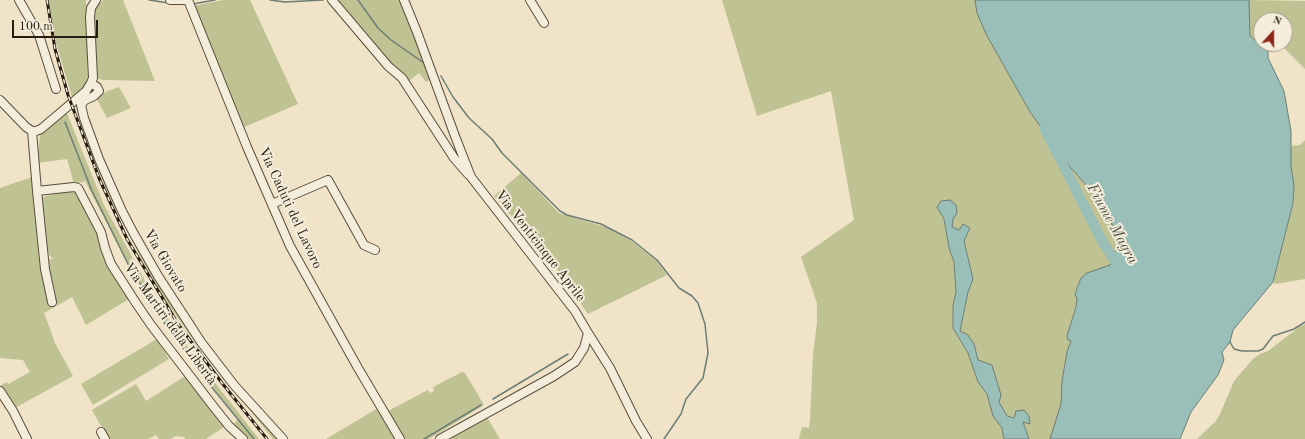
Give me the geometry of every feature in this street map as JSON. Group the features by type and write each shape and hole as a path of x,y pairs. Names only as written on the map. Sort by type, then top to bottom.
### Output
{"street":[{"path":"20,0 39,35 56,89"},
{"path":"0,100 26,127 32,131 36,131 41,129 86,91 93,78 91,4 96,0"},
{"path":"170,0 188,2"},
{"name":"Via Venticinque Aprile","path":"404,0 454,136 471,177 575,311 610,368 633,415 647,439"},
{"path":"530,0 544,23"},
{"path":"333,1 388,66 402,78 454,158 471,177"},
{"name":"Via Caduti del Lavoro","path":"188,2 290,246 358,368 400,439"},
{"name":"Via Giovato","path":"91,83 97,87 99,91 94,96 85,100 81,105 84,118 99,159 134,234 158,276 201,342 234,385 283,439"},
{"path":"32,131 45,269 52,302"},
{"path":"272,204 328,180 364,245 375,250"},
{"name":"Via Martiri della Libertà","path":"37,191 74,187 78,188 101,232 111,264 132,297 151,325 196,384 229,426 243,439"},
{"path":"440,439 554,376 574,362 584,348 588,333"},
{"path":"0,391 13,411 27,439"}],"green space":[{"path":"48,0 86,0 88,77 83,88 72,97 56,43"},
{"path":"103,0 123,0 155,81 103,80 95,78 94,13 96,8"},
{"path":"223,0 250,0 298,104 242,128 193,6"},
{"path":"334,0 401,0 425,58 430,80 426,82 419,73 408,82 389,64"},
{"path":"722,0 975,0 977,13 986,34 1030,112 1071,168 1096,196 1107,213 1116,233 1118,244 1110,265 1081,278 1075,294 1077,299 1076,307 1067,336 1071,341 1067,352 1062,381 1061,404 1050,439 1029,439 1023,421 1030,424 1029,416 1014,418 1007,416 978,360 974,344 968,335 960,331 968,292 973,279 964,241 970,228 959,230 952,227 953,219 937,207 944,219 949,248 954,262 956,292 953,306 953,328 968,353 978,382 987,394 993,416 1002,428 1004,439 799,439 802,427 809,428 813,354 817,323 817,303 801,257 854,220 831,91 757,116"},
{"path":"1249,0 1305,1 1305,69 1288,52 1293,52 1293,12 1253,12 1253,38 1250,36"},
{"path":"119,87 131,108 107,118 96,97"},
{"path":"92,88 96,89 84,100 87,132 169,297 280,439 273,439 195,342 165,300 141,258 107,191 93,158 75,105"},
{"path":"66,111 104,205 156,301 194,356 259,439 245,439 231,426 238,420 167,327 129,266 85,181 74,184 67,159 37,163 40,135"},
{"path":"1305,140 1305,279 1276,284 1273,282 1293,203 1294,185 1291,167 1291,146 1300,145"},
{"path":"521,173 559,213 608,228 631,241 656,260 667,275 588,314 556,268 494,196"},
{"path":"32,177 40,265 53,258 49,255 45,238 40,198 75,188 91,213 129,299 86,325 72,297 44,313 55,343 73,376 13,409 0,386 7,382 8,384 30,372 23,360 0,358 0,188"},
{"path":"1305,324 1305,439 1197,439 1216,421 1234,381 1253,359 1268,351"},
{"path":"157,339 169,359 93,405 81,384"},
{"path":"462,372 465,373 484,405 429,439 402,439 386,412 428,390 430,393 434,391 433,387"},
{"path":"187,375 227,425 206,439 185,439 184,437 176,436 170,439 159,439 156,435 148,439 108,439 92,410 136,384 146,401"},
{"path":"378,408 398,439 326,439"},
{"path":"487,417 500,439 448,439"}],"water":[{"path":"975,0 1249,0 1250,36 1253,38 1253,52 1268,52 1268,58 1284,91 1291,131 1291,167 1294,185 1293,203 1273,282 1233,330 1230,342 1222,352 1224,360 1218,375 1191,412 1180,439 1050,439 1061,404 1062,381 1067,352 1071,341 1068,340 1067,336 1076,307 1077,299 1075,294 1081,278 1087,273 1110,265 1118,244 1116,233 1107,213 1096,196 1071,168 1030,112 986,34 977,13"},
{"path":"950,200 956,205 957,213 953,219 952,227 959,230 963,224 970,228 964,241 973,279 968,292 960,331 968,335 974,344 978,360 992,365 1001,395 999,402 1007,416 1014,418 1016,411 1024,410 1029,416 1030,424 1023,422 1029,439 1004,439 1002,428 993,416 987,394 978,382 968,353 953,328 953,306 956,292 954,262 949,248 944,219 937,207 941,201"}],"waterway":[{"path":"149,0 169,3"},
{"path":"193,4 215,0"},
{"path":"270,0 285,2 323,0"},
{"path":"358,0 378,28 391,40 424,63"},
{"path":"175,4 187,4"},
{"path":"441,76 453,97 469,118 492,139 502,153 560,211 567,215 601,224 632,240 657,260 679,288 692,296 698,303 705,324 708,353 703,378 686,399 681,414 664,439"},
{"path":"65,122 92,191 129,266 167,327 214,390 254,439"},
{"name":"Fiume Magra","path":"1044,128 1102,241 1120,269"},
{"path":"1230,342 1234,349 1242,351 1258,351 1263,349 1273,336 1294,329 1305,322"},
{"path":"493,399 568,354"},
{"path":"424,439 481,405"}],"railway":[{"path":"47,0 55,49 68,95 99,178 127,239 178,324 222,383 267,439"}]}
